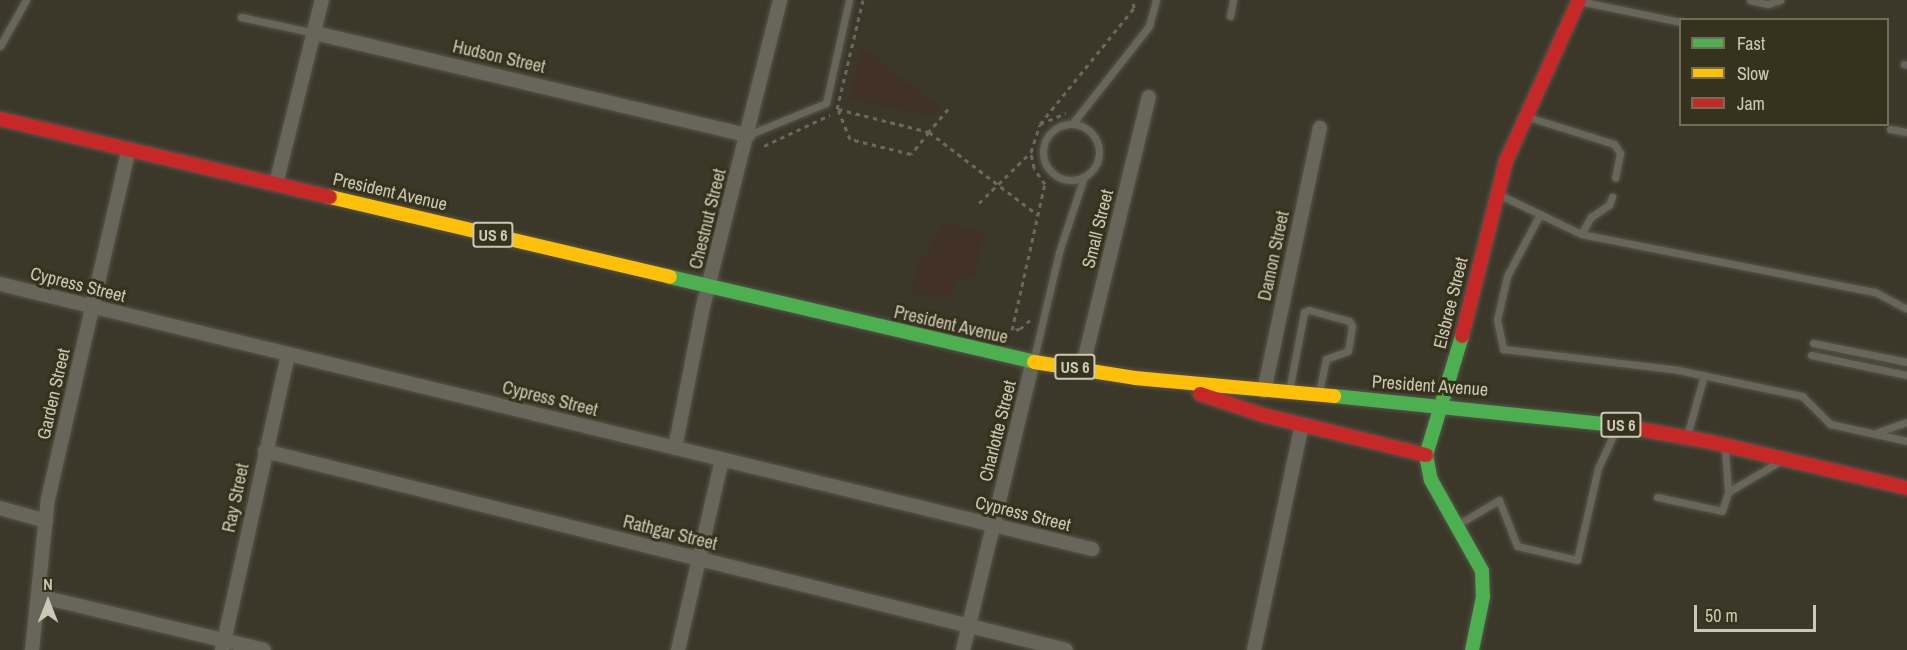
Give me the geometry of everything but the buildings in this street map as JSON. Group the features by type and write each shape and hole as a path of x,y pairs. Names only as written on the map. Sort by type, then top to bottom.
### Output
{"main road":[{"name":"Elsbree Street","path":"1426,455 1442,405 1496,193 1526,116 1579,0"},
{"name":"President Avenue","path":"0,119 1033,361 1162,381 1442,405 1618,425 1725,445 1907,488"},
{"path":"1162,381 1302,425 1426,455 1431,480 1480,563 1483,579 1477,649"}],"street":[{"path":"276,184 322,0"},
{"name":"Chestnut Street","path":"675,448 710,286 780,0"},
{"name":"Hudson Street","path":"315,33 748,135"},
{"name":"Small Street","path":"1082,369 1149,97"},
{"name":"Damon Street","path":"1264,391 1320,128"},
{"name":"Garden Street","path":"32,650 46,521 129,149"},
{"name":"Cypress Street","path":"0,284 1092,549"},
{"name":"Ray Street","path":"222,645 288,354"},
{"name":"Charlotte Street","path":"963,650 1033,361"},
{"path":"1254,650 1302,425"},
{"name":"Rathgar Street","path":"265,451 1066,650"},
{"path":"678,650 723,459"},
{"path":"0,508 46,521"},
{"path":"38,596 222,645 264,650"}],"lane":[{"path":"0,46 26,0"},
{"path":"748,135 826,103 849,0"},
{"path":"1084,177 1061,179 1044,161 1047,137 1056,128 1072,124 1149,26 1156,0"},
{"path":"1230,16 1233,0"},
{"path":"1579,0 1679,22"},
{"path":"1750,0 1768,4 1780,0"},
{"name":"Hudson Street","path":"241,17 315,33"},
{"path":"1526,116 1574,134 1609,142 1618,148 1615,178"},
{"path":"1033,361 1059,252 1084,177 1094,168 1099,150 1091,133 1072,124"},
{"path":"1890,129 1907,132"},
{"path":"1496,193 1581,234 1875,292 1907,309"},
{"path":"1581,234 1591,217 1609,205 1612,197"},
{"path":"1540,214 1507,276 1497,320 1503,349 1704,375 1802,396 1825,421 1866,433 1905,440"},
{"path":"1288,393 1304,312 1309,310 1349,321 1352,326 1348,351 1326,359 1319,396"},
{"path":"1813,343 1907,362"},
{"path":"1810,355 1907,375"},
{"path":"1687,437 1704,375"},
{"path":"1866,433 1886,431 1907,422"},
{"path":"1457,525 1499,500 1517,546 1577,560 1598,468 1618,425"},
{"path":"1657,497 1722,511 1728,492 1725,445"},
{"path":"1728,492 1786,459"}],"path":[{"path":"979,203 1030,152 1040,124 1134,8 1133,0"},
{"path":"948,109 929,132 911,154 850,139 838,109 929,132 1038,215"},
{"path":"1040,124 1073,109"},
{"path":"1030,152 1034,168 1045,184 1012,330 1020,329 1030,320"}],"shaded area":[{"path":"862,49 940,108 933,116 850,98"},
{"path":"943,223 984,233 975,277 956,281 947,297 910,294 918,267"}],"traffic: fast":[{"path":"670,277 1034,362"},
{"path":"1462,336 1426,455 1431,480 1482,571 1483,597 1472,650"},
{"path":"1334,396 1616,425"}],"traffic: slow":[{"path":"330,197 670,277"},
{"path":"1034,362 1135,378 1334,396"}],"traffic: jam":[{"path":"1462,336 1506,161 1579,0"},
{"path":"0,119 330,197"},
{"path":"1200,394 1263,415 1426,455"},
{"path":"1616,425 1711,442 1907,488"}]}
